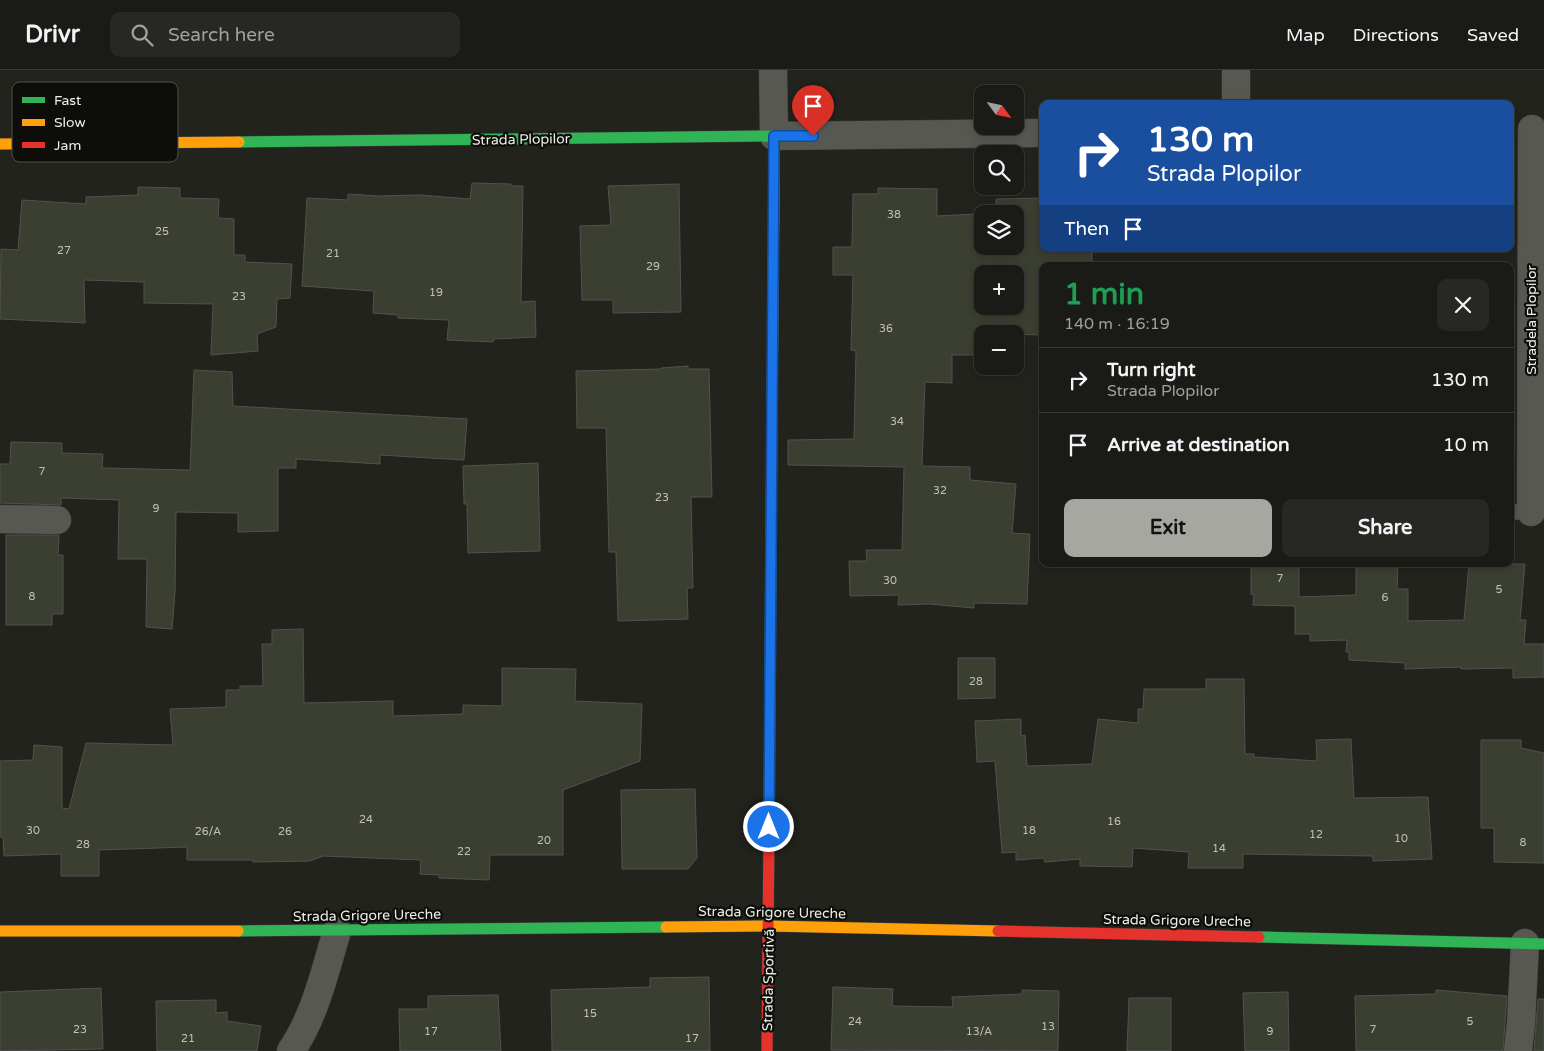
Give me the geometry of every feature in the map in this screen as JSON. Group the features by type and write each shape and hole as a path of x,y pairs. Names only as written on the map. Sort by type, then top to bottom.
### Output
{"street":[{"name":"Strada Sportivă","path":"767,1051 773,70"},
{"path":"1236,70 1236,100"},
{"name":"Stradela Plopilor","path":"1528,129 1528,512"},
{"name":"Strada Plopilor","path":"178,142 1039,133"},
{"path":"0,519 57,520"},
{"name":"Strada Grigore Ureche","path":"0,931 337,931 434,928 768,926 1534,943"},
{"path":"291,1051 299,1040 310,1016 337,931"},
{"path":"1518,1051 1534,943"}],"building":[{"path":"472,183 523,186 521,302 535,301 536,337 494,339 493,342 447,340 449,320 398,318 398,315 373,313 374,291 302,286 307,198 348,200 348,194 377,196 419,195 470,199"},
{"path":"679,184 681,312 613,313 613,300 582,300 580,226 611,225 608,186"},
{"path":"138,187 180,188 180,198 219,199 218,218 234,219 234,255 245,255 245,262 292,264 290,298 277,299 276,327 257,334 258,351 211,355 213,304 144,303 144,282 84,280 85,323 0,319 1,249 18,250 22,200 86,204 86,197 138,195"},
{"path":"878,188 937,189 937,216 974,214 974,255 1024,255 1024,205 996,205 996,199 1039,198 1039,252 1092,252 1092,262 1039,262 1039,335 1024,334 1024,325 974,325 974,355 952,355 952,383 925,382 922,466 970,467 970,480 1016,484 1012,533 1030,534 1027,604 974,603 974,608 929,604 898,605 899,595 850,596 849,561 867,561 866,550 902,550 904,467 788,465 788,440 854,439 856,351 851,350 853,275 833,275 833,247 852,247 853,194 878,194"},
{"path":"688,366 688,369 709,369 712,497 691,497 693,588 687,588 688,619 618,621 616,552 609,552 606,428 577,428 576,371 661,369"},
{"path":"194,370 232,372 233,406 467,419 464,460 380,455 380,464 296,459 296,468 278,468 278,531 238,532 238,513 176,512 175,592 172,629 146,627 147,559 118,559 119,500 61,498 61,505 0,503 0,464 10,464 11,442 62,443 62,453 103,454 102,468 190,470"},
{"path":"538,463 540,551 468,553 467,504 464,504 463,466"},
{"path":"6,535 59,535 58,555 63,555 63,614 52,614 52,625 6,625"},
{"path":"1514,564 1525,564 1520,620 1526,620 1524,644 1544,644 1544,677 1513,678 1513,668 1405,669 1405,663 1349,660 1349,652 1346,652 1347,640 1310,641 1310,634 1295,634 1295,606 1253,605 1254,595 1251,594 1251,567 1299,567 1299,597 1356,595 1356,567 1398,567 1397,589 1408,589 1408,621 1464,620 1469,567 1514,567"},
{"path":"303,629 304,703 393,701 393,716 463,714 463,705 502,706 502,668 576,669 575,701 642,704 640,761 563,790 563,855 490,855 489,880 439,878 439,875 420,874 421,860 323,856 310,861 187,860 187,847 99,850 99,876 61,876 61,854 4,856 3,837 0,837 0,761 33,760 34,745 62,747 62,808 69,809 86,743 173,745 170,709 226,707 226,690 240,690 240,686 263,686 262,644 272,644 272,630"},
{"path":"958,658 995,658 995,698 958,699"},
{"path":"1206,679 1244,679 1245,754 1254,754 1254,757 1317,761 1316,740 1351,739 1354,798 1428,797 1432,859 1373,861 1373,856 1243,854 1243,868 1188,868 1189,852 1133,848 1132,867 1080,866 1080,859 1045,862 1044,858 1016,860 1016,852 1002,853 995,761 977,762 975,721 1021,719 1021,736 1025,735 1027,766 1092,764 1098,719 1138,723 1138,709 1143,709 1144,689 1206,689"},
{"path":"1481,740 1521,740 1521,748 1544,753 1544,863 1494,862 1494,828 1481,828"},
{"path":"695,789 697,858 688,869 622,869 621,790"},
{"path":"709,977 710,1051 552,1051 551,990 650,987 650,978"},
{"path":"833,987 893,989 892,1006 953,1007 952,997 1022,994 1022,990 1059,991 1058,1051 831,1050"},
{"path":"101,988 103,1049 0,1051 0,992"},
{"path":"1436,990 1507,996 1503,1051 1356,1051 1355,996 1436,994"},
{"path":"1288,992 1289,1051 1245,1051 1243,993"},
{"path":"498,995 501,1051 400,1051 399,1009 428,1009 428,996"},
{"path":"1129,998 1171,998 1171,1051 1127,1051"},
{"path":"1538,999 1544,999 1544,1051 1534,1051"},
{"path":"216,1000 216,1013 227,1012 227,1021 261,1026 257,1051 157,1051 156,1001"}],"traffic: fast":[{"path":"239,142 774,136 774,188"},
{"path":"769,831 772,412"},
{"path":"238,931 666,927"},
{"path":"1259,937 1544,944"}],"traffic: slow":[{"path":"178,143 239,142"},
{"path":"0,144 12,144"},
{"path":"772,412 774,188"},
{"path":"666,927 768,926 998,931"},
{"path":"0,931 238,931"}],"traffic: jam":[{"path":"767,1051 769,831"},
{"path":"998,931 1259,937"}],"route":[{"path":"769,827 774,136 813,136"}]}
